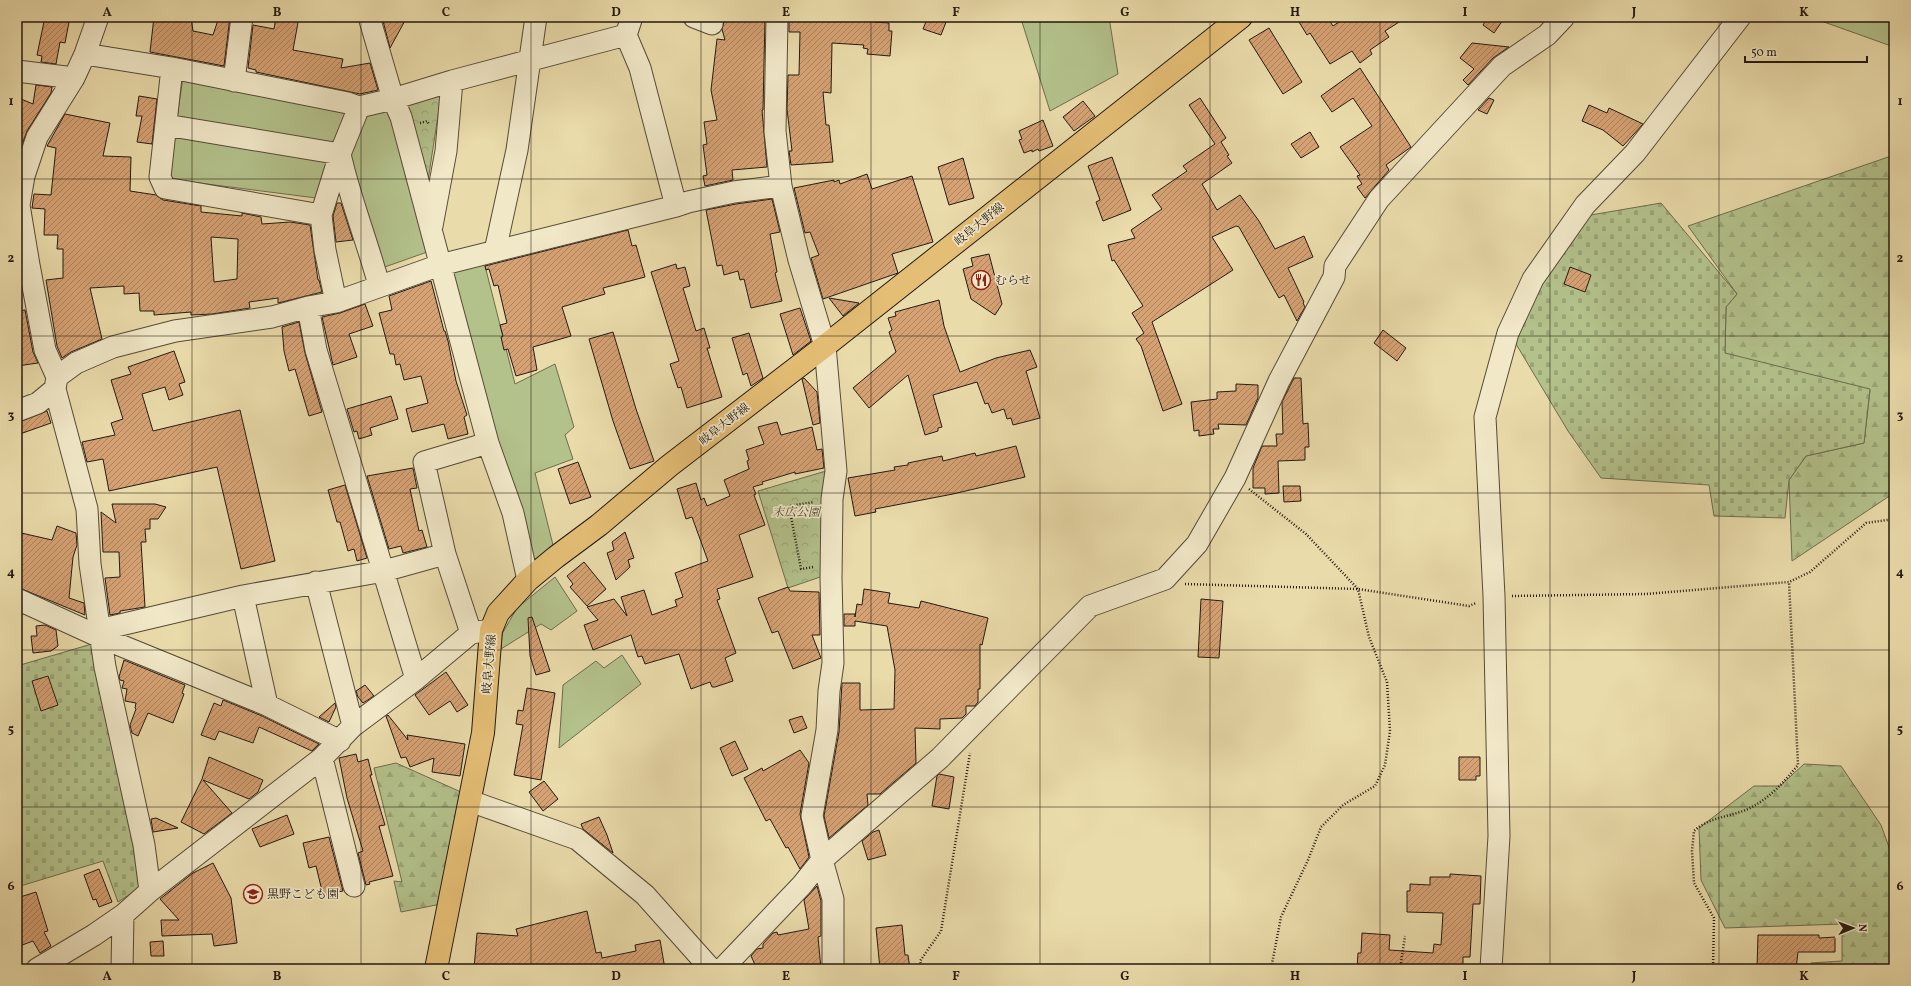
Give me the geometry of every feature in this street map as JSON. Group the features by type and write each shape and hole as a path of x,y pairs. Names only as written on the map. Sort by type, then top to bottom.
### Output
{"main road":[{"name":"岐阜大野線","path":"436,969 483,733 481,632 528,580 599,525 669,466 825,346 1241,17"}],"street":[{"path":"98,17 85,54 74,78 38,137 24,176 19,205 46,350 56,383 87,509 90,564 104,667 116,712 144,845 150,890"},
{"path":"234,81 242,17"},
{"path":"369,17 393,99 401,117 488,443 513,514 528,580"},
{"path":"494,250 517,150 536,17"},
{"path":"694,17 712,24 713,17"},
{"path":"777,17 775,131 781,186 799,260 825,346 836,471 823,501 831,578 833,663 829,691 827,730 812,816 833,899 833,969"},
{"path":"722,969 802,885 822,860 940,758 1090,606 1165,579 1197,544 1235,478 1279,381 1334,277 1336,266 1379,199 1502,66 1547,35 1564,17"},
{"path":"1491,969 1499,836 1494,596 1484,417 1508,332 1533,280 1585,205 1634,154 1740,17"},
{"path":"85,54 172,68 348,103 359,107 529,61 629,26 676,206"},
{"path":"172,68 160,178 165,188 322,215"},
{"path":"17,71 74,78"},
{"path":"431,231 446,152 452,81"},
{"path":"336,302 325,250 322,215 340,154 359,107"},
{"path":"166,124 340,154"},
{"path":"340,154 348,189 367,244 379,286"},
{"path":"17,411 38,403 76,363 113,347 175,331 272,317 308,307 336,302 440,265 494,250 688,202 734,192 781,186"},
{"path":"308,307 316,350 416,678"},
{"path":"37,969 94,935 123,915 150,890 322,758 347,734 416,678 481,632 445,554 424,462 488,443"},
{"path":"100,634 243,596 384,571 445,554"},
{"path":"316,582 347,734"},
{"path":"243,596 267,706"},
{"path":"17,599 267,706 347,734"},
{"path":"322,758 354,886"},
{"path":"470,800 578,839 645,894 711,969"},
{"path":"122,969 123,915"}],"path":[{"path":"1235,478 1306,534 1358,589 1369,637 1387,682 1390,731 1385,765 1375,786 1343,805 1321,827 1308,860 1281,918 1271,969"},
{"path":"814,509 823,501"},
{"path":"819,566 801,569 789,506 823,501"},
{"path":"1165,579 1191,586 1358,589 1469,606 1494,596 1646,594 1789,582 1810,572 1866,523 1894,519"},
{"path":"1713,969 1714,918 1694,883 1692,851 1694,831 1702,824 1748,809 1778,789 1798,765 1794,657 1789,582"},
{"path":"922,969 920,961 941,931 975,723"},
{"path":"1400,969 1405,936"}],"green space":[{"path":"1021,17 1109,17 1118,74 1050,111"},
{"path":"1810,17 1894,17 1894,47"},
{"path":"183,77 389,105 430,251 382,268 351,158 316,198 168,179"},
{"path":"441,96 427,187 399,105"},
{"path":"1894,155 1894,493 1792,561 1789,480 1806,456 1864,443 1870,390 1725,354 1726,307 1737,294 1688,226"},
{"path":"1661,203 1737,294 1726,307 1725,353 1870,389 1864,443 1806,456 1789,480 1785,518 1714,516 1709,485 1601,478 1568,431 1513,339 1525,305 1579,217"},
{"path":"483,258 515,384 555,364 574,427 565,435 573,459 535,473 555,553 537,564 529,561 446,268"},
{"name":"末広公園","path":"826,471 826,575 788,588 758,491"},
{"path":"555,577 577,611 551,630 541,624 501,649 502,634 517,608"},
{"path":"95,643 141,887 118,902 103,861 17,887 17,666"},
{"path":"622,655 641,684 559,748 563,685 596,661 604,668"},
{"path":"396,763 461,792 441,904 401,912 394,881 402,882 374,768"},
{"path":"1804,764 1841,766 1881,825 1894,861 1894,969 1811,969 1811,963 1842,961 1842,924 1725,928 1701,880 1699,828 1754,786 1780,786"}],"building":[{"path":"45,17 70,17 65,43 60,42 56,64 41,62 42,56 37,55"},
{"path":"154,17 191,17 193,31 213,35 219,17 230,17 224,66 150,52"},
{"path":"276,17 299,17 293,50 343,59 341,68 370,63 378,90 360,94 256,72 256,70 248,68 253,25 274,29"},
{"path":"382,17 407,17 390,48"},
{"path":"765,17 762,110 767,167 732,170 733,180 705,186 703,176 707,175 703,145 707,144 704,122 717,120 711,90 717,39 725,40 722,29 724,22 739,18"},
{"path":"789,17 862,17 861,21 889,23 889,31 892,31 890,56 867,54 868,49 863,48 864,45 832,43 831,93 823,92 826,125 829,125 833,162 791,165 789,151 792,151 787,109 788,75 799,75 800,32 789,32"},
{"path":"928,17 948,17 941,35 923,29"},
{"path":"1296,17 1327,17 1333,26 1346,17 1407,17 1385,31 1389,37 1370,50 1372,54 1360,63 1352,51 1330,64 1310,33 1307,35"},
{"path":"1488,17 1505,17 1494,33 1483,25"},
{"path":"1269,28 1302,82 1283,94 1249,40"},
{"path":"1472,43 1509,47 1493,58 1468,85 1463,80 1474,69 1460,58"},
{"path":"1360,68 1411,147 1386,165 1389,170 1365,198 1357,187 1362,184 1357,176 1360,175 1340,147 1372,126 1353,98 1332,112 1321,96"},
{"path":"36,85 52,87 51,93 27,131 23,142 17,141 17,109 21,99 33,104"},
{"path":"139,96 157,99 152,144 137,142 142,116 136,116"},
{"path":"1200,98 1226,138 1221,142 1232,163 1202,184 1217,210 1240,195 1259,221 1275,249 1304,236 1313,257 1288,268 1305,307 1297,321 1284,295 1279,298 1239,227 1236,226 1212,237 1233,270 1152,322 1182,404 1163,411 1141,346 1136,339 1144,333 1132,313 1143,306 1114,260 1112,261 1108,245 1135,238 1131,230 1162,209 1152,195 1187,171 1183,166 1215,144 1189,105"},
{"path":"1489,98 1494,100 1487,114 1478,110"},
{"path":"1083,101 1095,116 1074,131 1063,117"},
{"path":"1589,105 1607,113 1609,108 1643,124 1623,146 1603,130 1582,121"},
{"path":"65,114 110,123 103,156 131,157 130,191 156,195 163,200 201,206 201,212 242,216 242,213 261,217 262,224 290,222 310,225 318,280 322,292 278,303 278,298 249,302 250,308 212,314 191,315 191,312 154,315 154,311 140,311 139,293 124,294 124,286 90,288 102,339 71,352 62,358 57,346 46,280 63,278 63,249 57,249 58,235 44,235 45,209 32,208 34,194 51,195 56,148 47,146","holes":["211,237 238,239 237,279 214,282"]},
{"path":"1043,120 1053,146 1039,151 1038,149 1032,152 1032,150 1024,153 1019,140 1022,139 1019,131"},
{"path":"1310,132 1319,147 1301,158 1291,144"},
{"path":"1112,157 1131,210 1103,221 1096,202 1100,200 1088,166"},
{"path":"963,158 974,198 949,205 938,167"},
{"path":"867,174 872,189 912,176 933,242 892,254 898,273 823,299 811,258 819,255 810,232 805,233 794,188 834,180 834,182 839,180 840,184"},
{"path":"772,199 780,232 770,234 777,272 775,273 782,301 751,308 744,279 740,280 738,271 724,275 722,265 717,266 706,210"},
{"path":"337,203 341,203 353,240 336,242 333,216"},
{"path":"628,230 632,246 636,245 645,277 603,288 605,294 562,307 571,336 533,347 537,370 516,376 508,349 504,350 501,337 503,336 500,325 507,323 498,285 494,286 489,269 486,270 485,266"},
{"name":"むらせ","path":"989,254 1002,304 995,315 971,299 963,269 973,266 971,258"},
{"path":"676,264 677,269 685,267 690,286 683,288 696,331 704,328 710,348 707,348 722,397 687,408 681,387 678,388 670,364 679,361 651,272"},
{"path":"1570,267 1591,275 1585,292 1564,284"},
{"path":"431,281 448,341 456,381 467,415 464,417 468,434 448,439 444,424 412,432 406,409 428,403 421,376 404,380 400,364 396,365 394,354 390,354 379,313 392,310 389,296"},
{"path":"829,298 859,303 843,316"},
{"path":"939,300 944,326 960,372 996,358 1030,350 1037,367 1026,371 1040,418 1013,425 1011,418 1007,419 1004,409 992,413 988,403 985,404 977,382 933,395 942,427 938,428 938,431 925,435 908,375 869,408 853,388 896,352 889,332 892,330 888,318 896,316 895,312"},
{"path":"365,304 373,326 349,334 357,357 333,365 322,317 340,313"},
{"path":"800,308 811,341 793,355 780,314"},
{"path":"25,310 33,352 38,363 17,366 17,311"},
{"path":"299,322 305,353 322,412 309,416 295,369 289,371 284,351 282,327"},
{"path":"1383,330 1406,348 1397,361 1374,343"},
{"path":"613,332 636,409 654,461 630,469 613,421 589,339"},
{"path":"749,333 763,378 751,386 747,373 743,375 732,338"},
{"path":"174,351 185,382 179,384 183,395 169,400 165,387 142,394 153,431 240,410 275,561 241,569 217,467 109,491 103,459 87,462 82,442 115,435 111,423 123,419 111,380 131,374 128,367"},
{"path":"804,378 817,392 820,423 813,425 802,379"},
{"path":"1294,378 1301,378 1303,424 1308,423 1309,447 1305,447 1305,460 1278,461 1279,493 1265,494 1265,488 1253,488 1253,468 1262,446 1277,446 1276,434 1283,434 1282,402"},
{"path":"1236,384 1258,385 1258,398 1246,425 1218,424 1219,429 1213,429 1214,434 1199,436 1199,430 1194,431 1191,402 1217,399 1217,392 1236,391"},
{"path":"391,396 398,419 370,428 372,435 359,439 357,431 354,432 347,409"},
{"path":"47,411 51,423 17,435 17,423"},
{"path":"777,422 781,435 812,427 817,450 822,449 824,468 795,474 795,472 762,482 763,484 753,487 756,494 754,495 765,525 739,535 753,577 717,589 720,599 717,600 736,653 725,658 733,681 715,687 712,687 710,682 691,689 679,654 645,664 642,656 638,657 631,635 593,650 584,625 598,620 587,607 614,599 627,616 621,597 644,590 652,615 677,606 675,600 683,597 675,573 708,561 692,517 686,519 677,489 696,483 701,500 704,498 707,506 730,496 724,480 749,469 747,461 749,460 746,450 764,444 758,427"},
{"path":"1016,446 1025,477 953,494 875,509 876,512 855,516 848,478 895,470 894,467 942,456 943,461 975,453 976,456"},
{"path":"578,462 591,497 570,504 558,469"},
{"path":"413,468 417,488 410,489 419,531 422,530 427,547 403,553 401,546 389,549 367,476"},
{"path":"345,485 367,558 357,561 354,549 348,551 340,522 337,522 328,490"},
{"path":"1283,486 1300,486 1301,501 1284,502"},
{"path":"112,504 155,504 166,507 158,519 150,519 150,529 145,529 146,542 141,542 145,607 120,611 120,613 110,615 105,578 120,577 119,552 103,552 101,512 116,523"},
{"path":"57,526 76,533 77,545 73,557 69,598 84,603 85,615 17,587 17,532 52,540"},
{"path":"625,532 634,558 628,560 630,567 616,580 607,553 614,550 612,542"},
{"path":"584,562 606,589 587,606 570,587 573,584 567,576"},
{"path":"788,587 790,591 819,592 820,635 812,635 821,658 793,669 778,631 772,633 758,598"},
{"path":"864,589 890,593 888,603 919,608 921,601 988,618 982,645 980,644 980,689 978,689 978,702 975,706 966,706 966,714 962,718 940,719 940,729 915,728 916,763 880,794 867,794 868,805 829,838 824,816 839,732 842,683 860,683 860,710 894,709 895,670 887,626 855,621 855,626 844,626 844,614 855,614 855,617 857,604 862,605"},
{"path":"1201,599 1223,601 1219,658 1198,657"},
{"path":"532,617 550,671 536,675 530,656 528,618"},
{"path":"45,625 56,630 58,646 51,651 33,653 31,636 37,636 36,626"},
{"path":"124,660 185,685 182,693 184,694 173,723 148,713 138,736 132,733 130,725 136,709 136,703 125,701 127,689 122,688 124,681 120,680 119,677"},
{"path":"446,672 468,705 457,712 450,701 429,715 415,695"},
{"path":"48,676 58,705 41,711 32,681"},
{"path":"365,685 374,696 363,703 358,697 356,691"},
{"path":"527,688 555,693 541,780 514,775 523,725 516,724 518,710 523,711"},
{"path":"223,700 262,716 319,744 312,751 259,727 253,743 219,731 215,740 201,735 214,703 221,706"},
{"path":"335,703 336,707 329,722 319,717"},
{"path":"388,715 408,740 407,735 465,744 460,776 432,772 434,758 410,767 406,757 401,758 386,716"},
{"path":"802,716 807,728 794,733 789,720"},
{"path":"735,741 748,769 732,776 720,748"},
{"path":"800,750 809,763 800,814 809,857 800,869 788,847 786,848 770,819 766,821 744,778 762,768 763,771"},
{"path":"356,754 358,762 368,759 372,775 370,775 385,825 379,826 393,876 369,882 370,884 366,885 358,853 363,851 347,798 339,758"},
{"path":"209,757 263,780 258,792 249,799 203,780 232,813 204,834 181,822 202,779"},
{"path":"1459,757 1480,757 1480,776 1476,776 1476,780 1459,780"},
{"path":"939,774 954,777 949,809 932,806 937,776"},
{"path":"544,781 558,799 543,811 529,792"},
{"path":"287,815 294,834 260,847 252,829"},
{"path":"599,817 613,853 583,829 581,824"},
{"path":"156,818 178,828 153,832 151,819"},
{"path":"879,830 886,855 868,860 862,841 873,832"},
{"path":"329,837 343,891 323,895 316,866 309,868 303,843"},
{"path":"213,863 231,898 237,943 214,946 212,934 162,936 161,920 179,920 160,899 193,873"},
{"path":"99,869 112,902 99,907 96,899 93,900 84,875"},
{"path":"1450,874 1481,876 1480,904 1473,904 1470,957 1463,957 1463,969 1357,969 1358,953 1361,953 1362,933 1390,935 1389,950 1433,953 1434,944 1441,945 1443,913 1407,912 1407,891 1410,891 1410,884 1430,885 1430,877 1450,877"},
{"path":"817,886 821,901 821,936 818,937 821,969 757,969 751,956 757,949 763,948 763,944 773,933 777,932 778,935 809,929 804,900"},
{"path":"36,892 48,931 44,932 51,946 40,953 33,941 17,947 17,898"},
{"path":"587,911 596,953 601,952 602,958 636,951 635,945 660,940 665,969 474,969 477,933 518,936 516,929"},
{"path":"902,925 905,955 908,955 910,969 880,969 876,928"},
{"path":"1758,935 1819,935 1819,938 1835,937 1835,952 1798,952 1796,969 1757,969"},
{"path":"163,941 164,956 151,956 150,942"}],"place":[{"name":"むらせ","path":"981,280"},
{"name":"黒野こども園","path":"253,894"}]}
